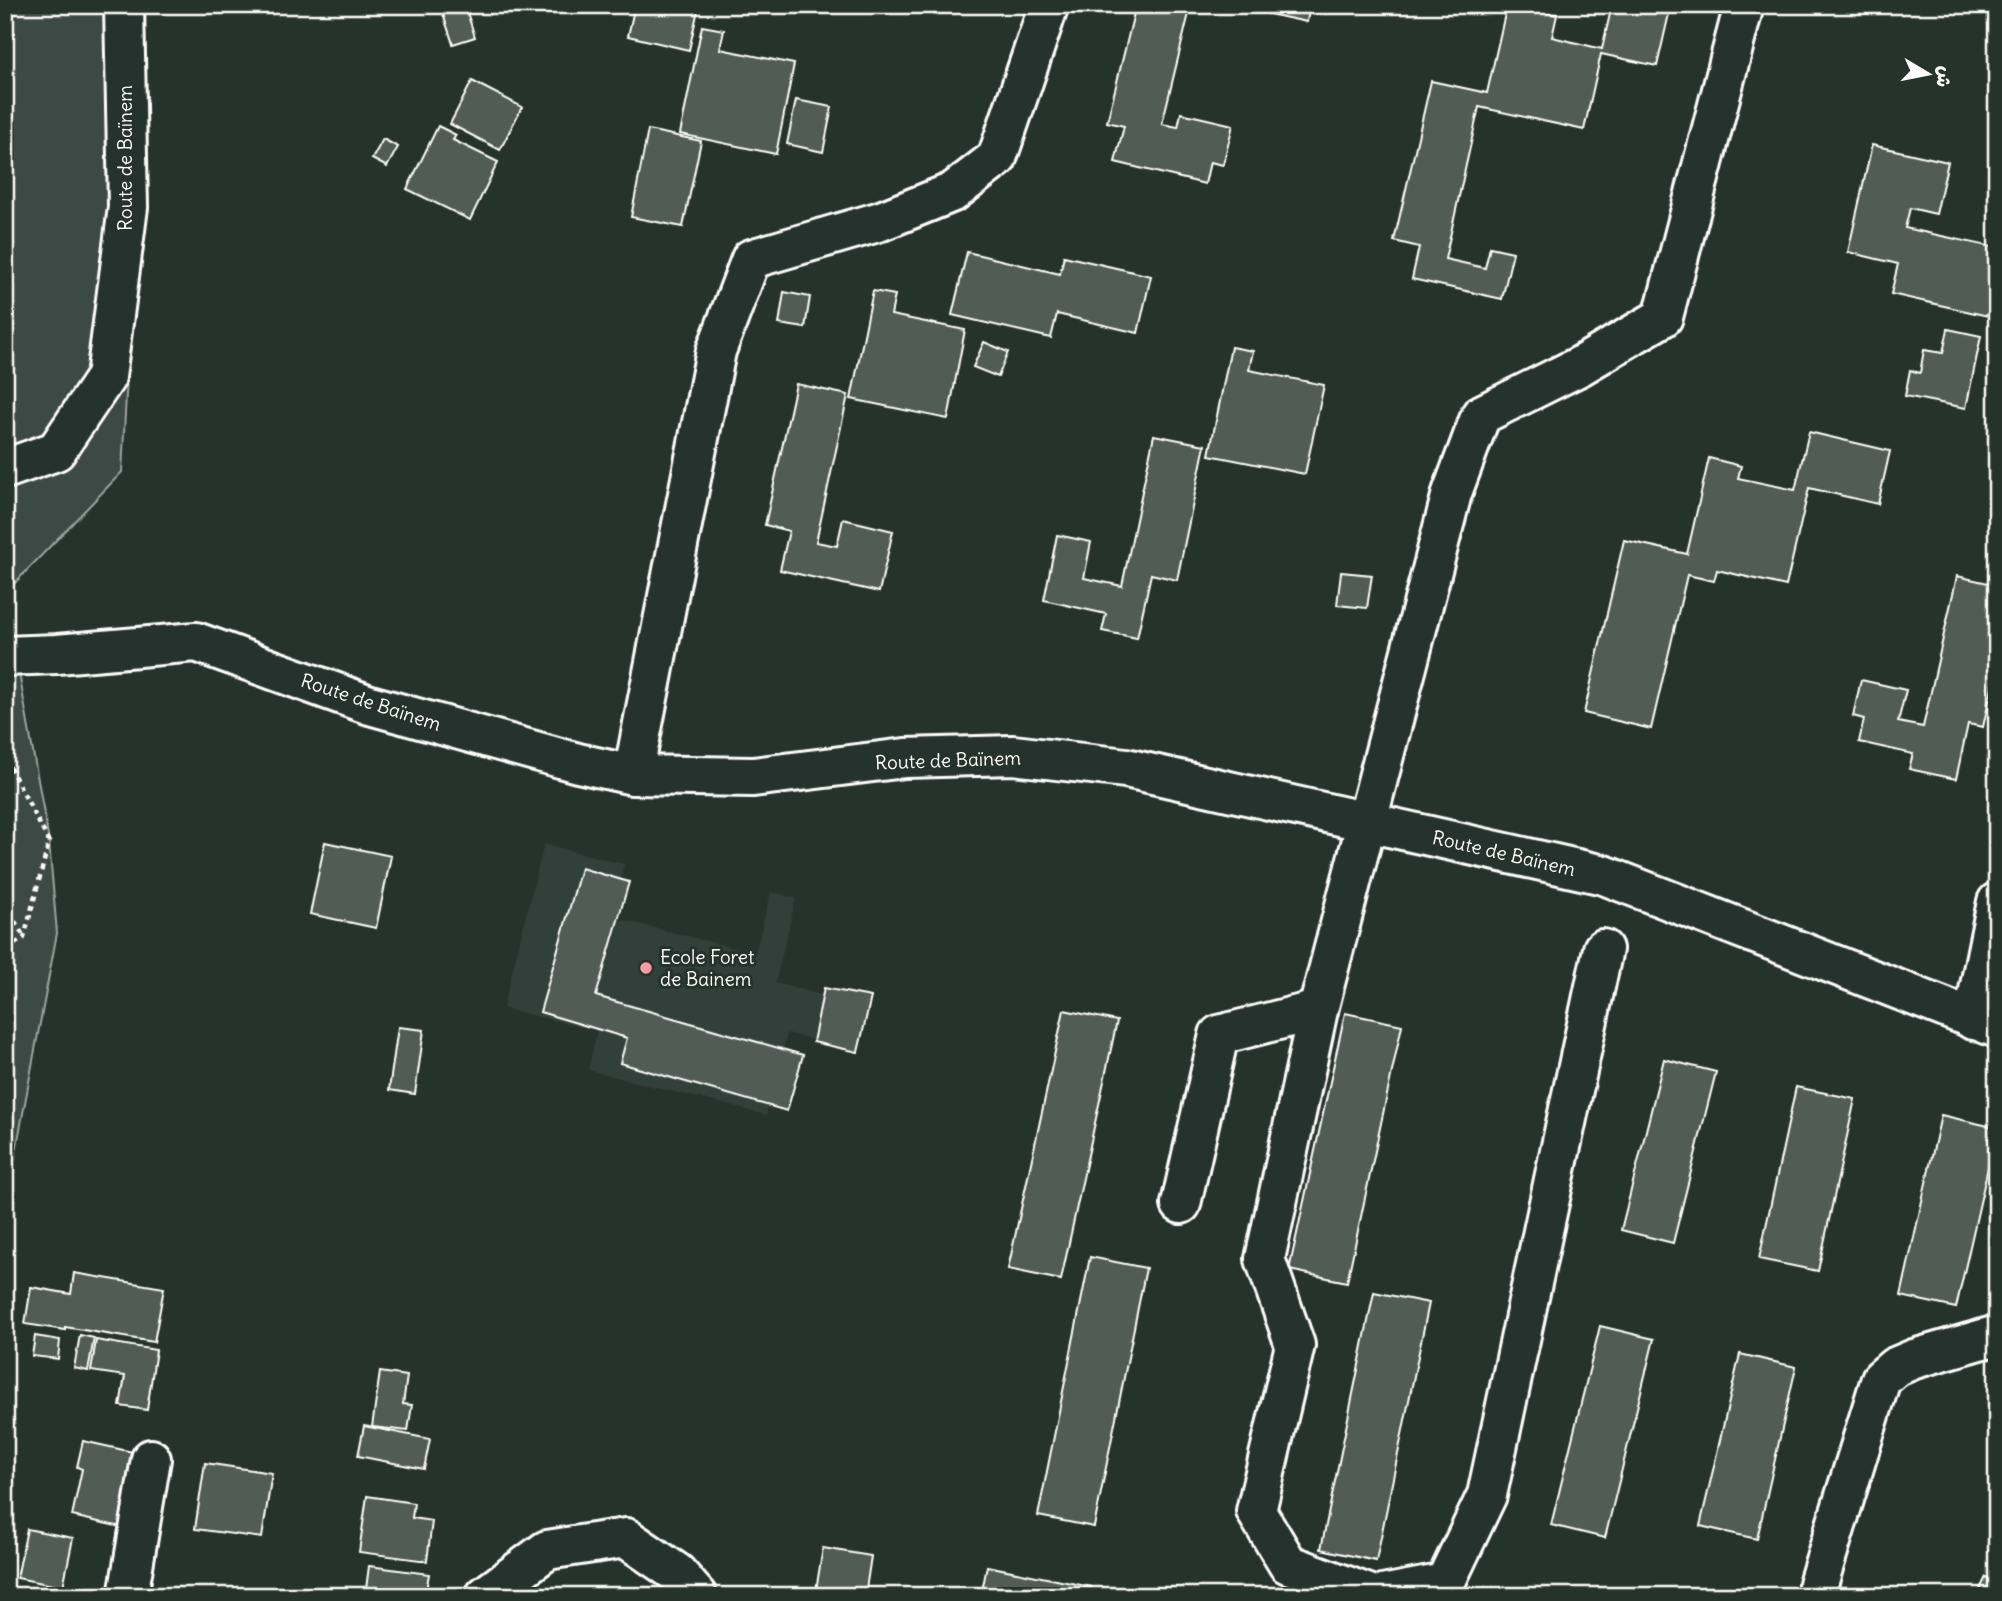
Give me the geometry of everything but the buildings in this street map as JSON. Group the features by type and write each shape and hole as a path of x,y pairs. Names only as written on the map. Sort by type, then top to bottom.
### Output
{"street":[{"name":"Route de Baïnem","path":"5,469 56,451 106,377 128,207 124,5"},
{"path":"632,775 716,351 751,258 881,221 953,192 997,158 1049,5"},
{"path":"1603,949 1487,1495 1445,1583 1375,1596 1288,1564 1256,1511 1295,1345 1265,1259 1318,1010 1452,493 1481,415 1580,366 1662,317 1743,9"},
{"name":"Route de Baïnem","path":"5,656 196,642 370,705 578,763 632,775 753,777 905,758 1013,755 1126,768 1604,875 1985,1024"},
{"path":"1985,1024 1997,902"},
{"path":"1181,1204 1219,1035 1318,1010"},
{"path":"1818,1584 1881,1380 1895,1367 1914,1359 1997,1335"},
{"path":"128,1596 150,1459"},
{"path":"485,1596 547,1550 626,1538 677,1573 697,1596"}],"path":[{"path":"5,758 49,842 24,938 5,950"},
{"path":"5,904 24,938"}],"shaded area":[{"path":"5,5 146,5 122,472 5,593"},
{"path":"5,594 49,842 57,933 5,1209"},
{"name":"Ecole Foret de Bainem","path":"544,844 624,864 611,917 755,953 771,892 796,898 775,983 833,998 822,1042 787,1033 766,1115 588,1070 597,1031 503,1008"}],"place":[{"name":"Ecole Foret de Bainem","path":"646,968"}]}
